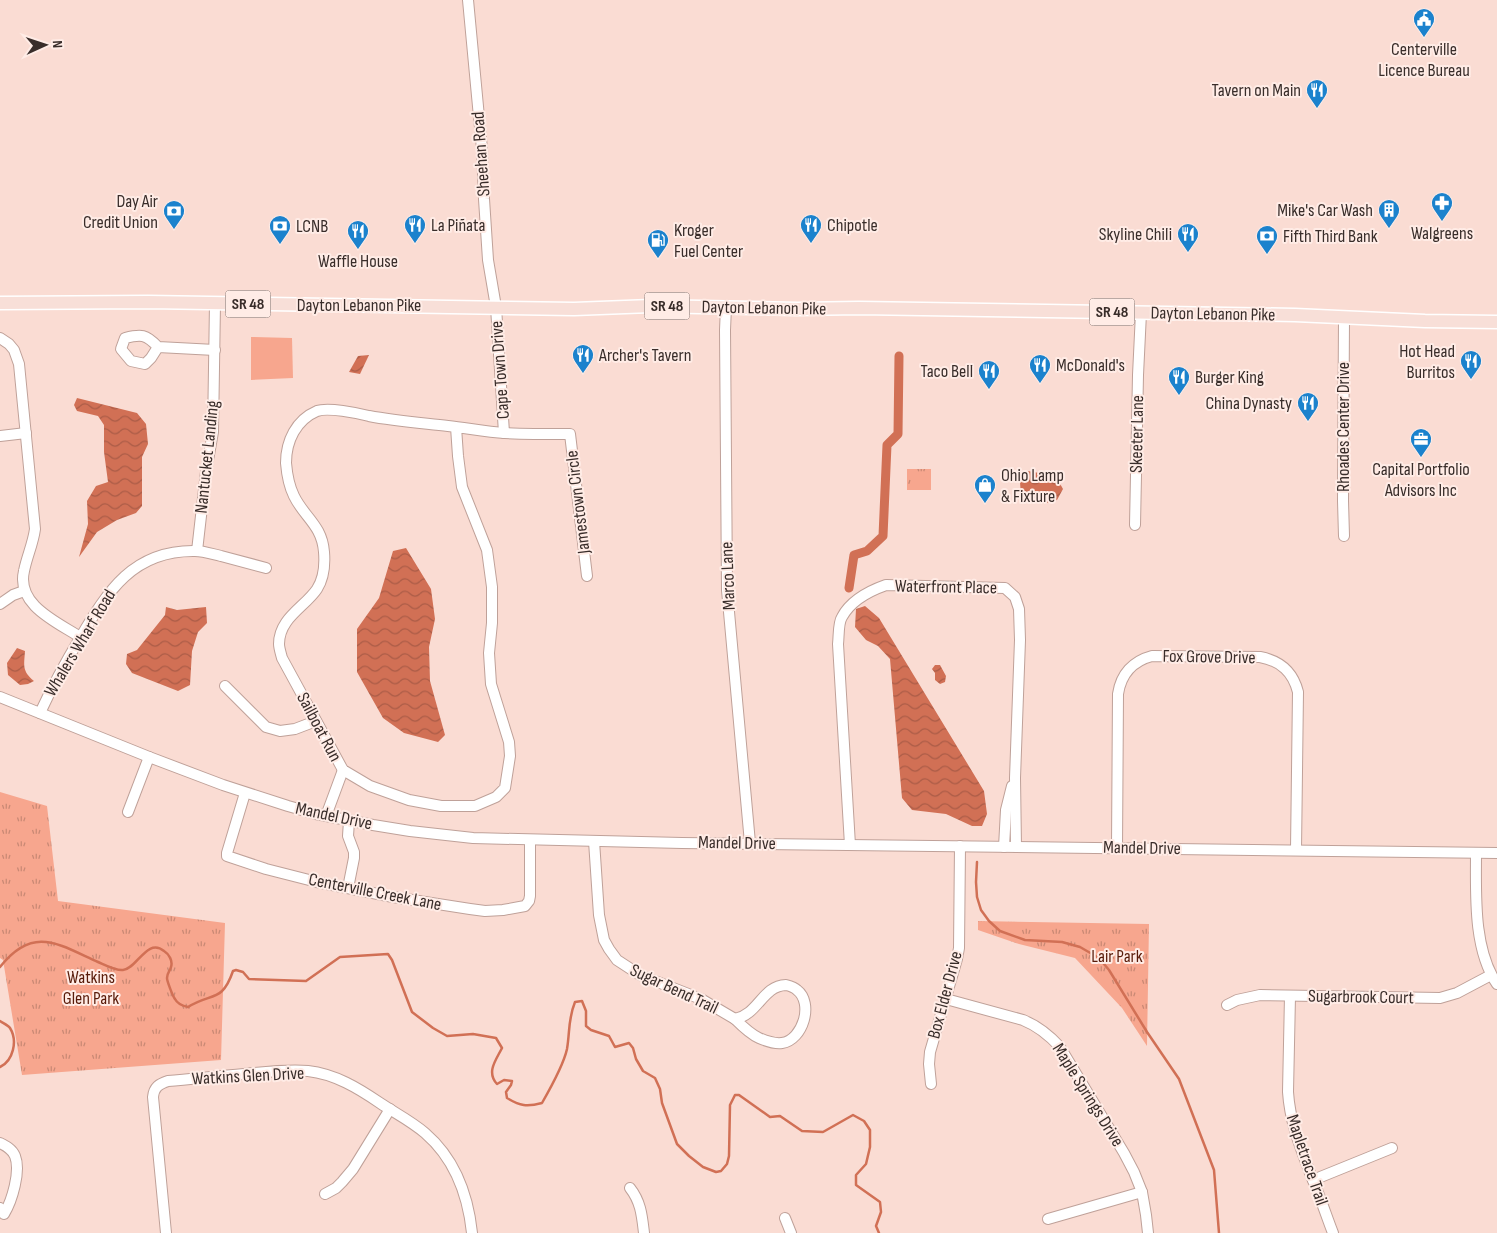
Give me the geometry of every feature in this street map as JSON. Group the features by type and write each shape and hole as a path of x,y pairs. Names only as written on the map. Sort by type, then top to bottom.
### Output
{"main road":[{"name":"Dayton Lebanon Pike","path":"0,303 148,302 574,309 651,306 797,309 859,308 1295,315 1497,322"}],"street":[{"name":"Sheehan Road","path":"468,0 482,149 488,260 496,307"},
{"name":"Nantucket Landing","path":"197,551 206,472 213,432 214,303"},
{"name":"Cape Town Drive","path":"496,307 504,432"},
{"name":"Marco Lane","path":"726,307 724,339 728,590 750,843"},
{"name":"Skeeter Lane","path":"1135,525 1140,313"},
{"name":"Rhoades Center Drive","path":"1344,317 1344,536"},
{"path":"0,338 9,344 18,356 26,433 35,529 34,541 22,578 24,591 41,612 80,637"},
{"path":"158,347 215,350"},
{"name":"Sailboat Run","path":"456,427 462,487 487,550 492,587 492,623 489,653 491,684 509,742 510,756 505,788 496,797 475,806 441,806 409,800 370,786 343,770 282,658 279,644 282,630 289,618 317,588 324,570 324,551 320,534 294,497 288,481 286,462 288,445 294,430 305,417 319,410 341,411 392,420 504,432"},
{"name":"Jamestown Circle","path":"504,432 570,434 587,576"},
{"path":"0,436 26,433"},
{"name":"Whalers Wharf Road","path":"40,713 58,674 106,596 118,581 133,569 159,556 197,551 266,568"},
{"name":"Waterfront Place","path":"850,845 838,644 841,618 853,603 871,590 886,586 1005,588 1015,597 1019,609 1020,640 1015,778 1016,847"},
{"path":"0,604 13,595 24,591"},
{"name":"Fox Grove Drive","path":"1117,848 1118,694 1122,678 1127,671 1137,662 1152,656 1260,657 1276,662 1284,667 1293,677 1298,692 1296,850"},
{"path":"225,686 266,727 280,731 295,729 316,720"},
{"name":"Mandel Drive","path":"0,697 149,758 246,793 349,821 464,837 530,840 850,845 1497,853"},
{"path":"128,812 149,758"},
{"path":"326,816 343,770"},
{"name":"Waterfront Place","path":"1004,847 1006,810 1015,778"},
{"name":"Centerville Creek Lane","path":"246,793 229,844 227,856 266,869 318,882 392,897 477,910 503,910 525,906 530,896 530,840"},
{"path":"348,888 354,858 354,852 348,836 349,821"},
{"name":"Sugar Bend Trail","path":"594,841 602,932 609,949 617,960 640,976 701,999 734,1019 752,1034 777,1043 793,1039 802,1027 805,1008 804,1001 798,990 792,987 780,986 773,988 746,1016 734,1019"},
{"name":"Box Elder Drive","path":"931,1084 930,1052 959,948 960,846"},
{"path":"1476,853 1479,937 1483,956 1494,980"},
{"name":"Sugarbrook Court","path":"1227,1005 1260,995 1440,998 1494,980"},
{"name":"Mapletrace Trail","path":"1290,996 1289,1107 1298,1143 1314,1180 1333,1233"},
{"name":"Maple Springs Drive","path":"946,999 1033,1024 1051,1037 1064,1052 1134,1172 1142,1192 1148,1233"},
{"name":"Watkins Glen Drive","path":"166,1233 154,1097 155,1090 161,1083 257,1072 307,1071 334,1077 347,1083 424,1132 447,1158 456,1172 469,1209 472,1233"},
{"path":"325,1194 336,1188 352,1169 390,1109"},
{"path":"0,1143 8,1147 12,1152 17,1166 14,1189 9,1206 2,1215"},
{"path":"1314,1180 1392,1148"},
{"path":"630,1188 639,1201 642,1210 644,1233"},
{"path":"1048,1218 1142,1192"},
{"path":"785,1218 791,1233"}],"green space":[{"path":"251,337 292,338 293,378 251,380"},
{"path":"907,469 931,469 931,490 907,490"},
{"name":"Watkins Glen Park","path":"0,792 47,806 58,901 225,923 221,1060 22,1075 3,960 0,958"},
{"name":"Lair Park","path":"978,921 1149,924 1147,1046 1122,1008 1075,958 1019,944 978,930"}],"water":[{"path":"369,355 360,374 349,372 358,356"},
{"path":"77,398 137,413 146,424 148,444 142,457 142,506 136,513 117,520 97,532 79,557 88,524 87,501 96,486 108,482 104,452 104,425 98,416 77,411 74,405"},
{"path":"1028,471 1045,474 1052,473 1063,489 1057,500 1043,504 1021,496 1020,482"},
{"path":"406,548 431,589 435,619 429,647 430,681 445,735 438,742 404,733 383,718 357,672 357,629 379,598 393,551"},
{"path":"865,606 879,618 984,791 987,814 982,826 972,826 946,814 912,810 902,798 890,659 878,646 866,640 855,627 856,609"},
{"path":"166,607 177,610 206,607 207,623 198,632 192,651 190,685 178,691 132,673 126,664 127,654 137,650 165,615"},
{"path":"17,648 25,651 25,668 27,674 34,681 28,684 20,685 8,675 7,663"},
{"path":"935,665 940,665 946,676 945,682 940,684 935,680 935,673 932,669"}],"waterway":[{"path":"849,588 854,555 867,551 883,536 887,445 898,434 899,356"},
{"path":"977,862 977,897 981,910 1000,931 1025,940 1062,942 1080,947 1099,958 1109,970 1147,1032 1179,1079 1214,1170 1219,1233"},
{"path":"0,967 12,954 24,946 35,942 58,945 110,968 120,970 133,965 152,948 158,948 166,952 171,960 171,967 167,978 174,998 182,1005 188,1007 220,992 225,988 233,971 236,970 243,972 249,979 306,981 340,957 388,954 412,1012 447,1036 473,1034 496,1038 502,1048 493,1066 492,1075 494,1080 497,1084 504,1080 512,1081 506,1092 507,1098 516,1103 528,1105 542,1103 553,1083 567,1049 570,1020 575,1002 582,1001 586,1011 586,1026 591,1030 609,1036 615,1047 629,1043 643,1071 655,1078 677,1144 703,1167 716,1172 721,1171 727,1164 729,1156 730,1105 735,1095 739,1095 770,1117 780,1116 802,1131 823,1132 853,1115 864,1121 870,1130 870,1147 866,1164 856,1175 856,1185 880,1202 881,1212 876,1226 879,1233"},
{"path":"0,1021 10,1028 14,1039 11,1055 0,1067"}],"place":[{"name":"Centerville Licence Bureau","path":"1424,38"},
{"name":"Tavern on Main","path":"1317,109"},
{"name":"Walgreens","path":"1442,222"},
{"name":"Mike's Car Wash","path":"1389,229"},
{"name":"Day Air Credit Union","path":"174,230"},
{"name":"La Piñata","path":"415,244"},
{"name":"Chipotle","path":"811,244"},
{"name":"LCNB","path":"280,245"},
{"name":"Waffle House","path":"358,250"},
{"name":"Skyline Chili","path":"1188,253"},
{"name":"Fifth Third Bank","path":"1267,255"},
{"name":"Kroger Fuel Center","path":"658,259"},
{"name":"Archer's Tavern","path":"583,374"},
{"name":"Hot Head Burritos","path":"1471,380"},
{"name":"McDonald's","path":"1040,384"},
{"name":"Taco Bell","path":"989,390"},
{"name":"Burger King","path":"1179,396"},
{"name":"China Dynasty","path":"1308,422"},
{"name":"Capital Portfolio Advisors Inc","path":"1421,458"},
{"name":"Ohio Lamp & Fixture","path":"985,504"}]}
